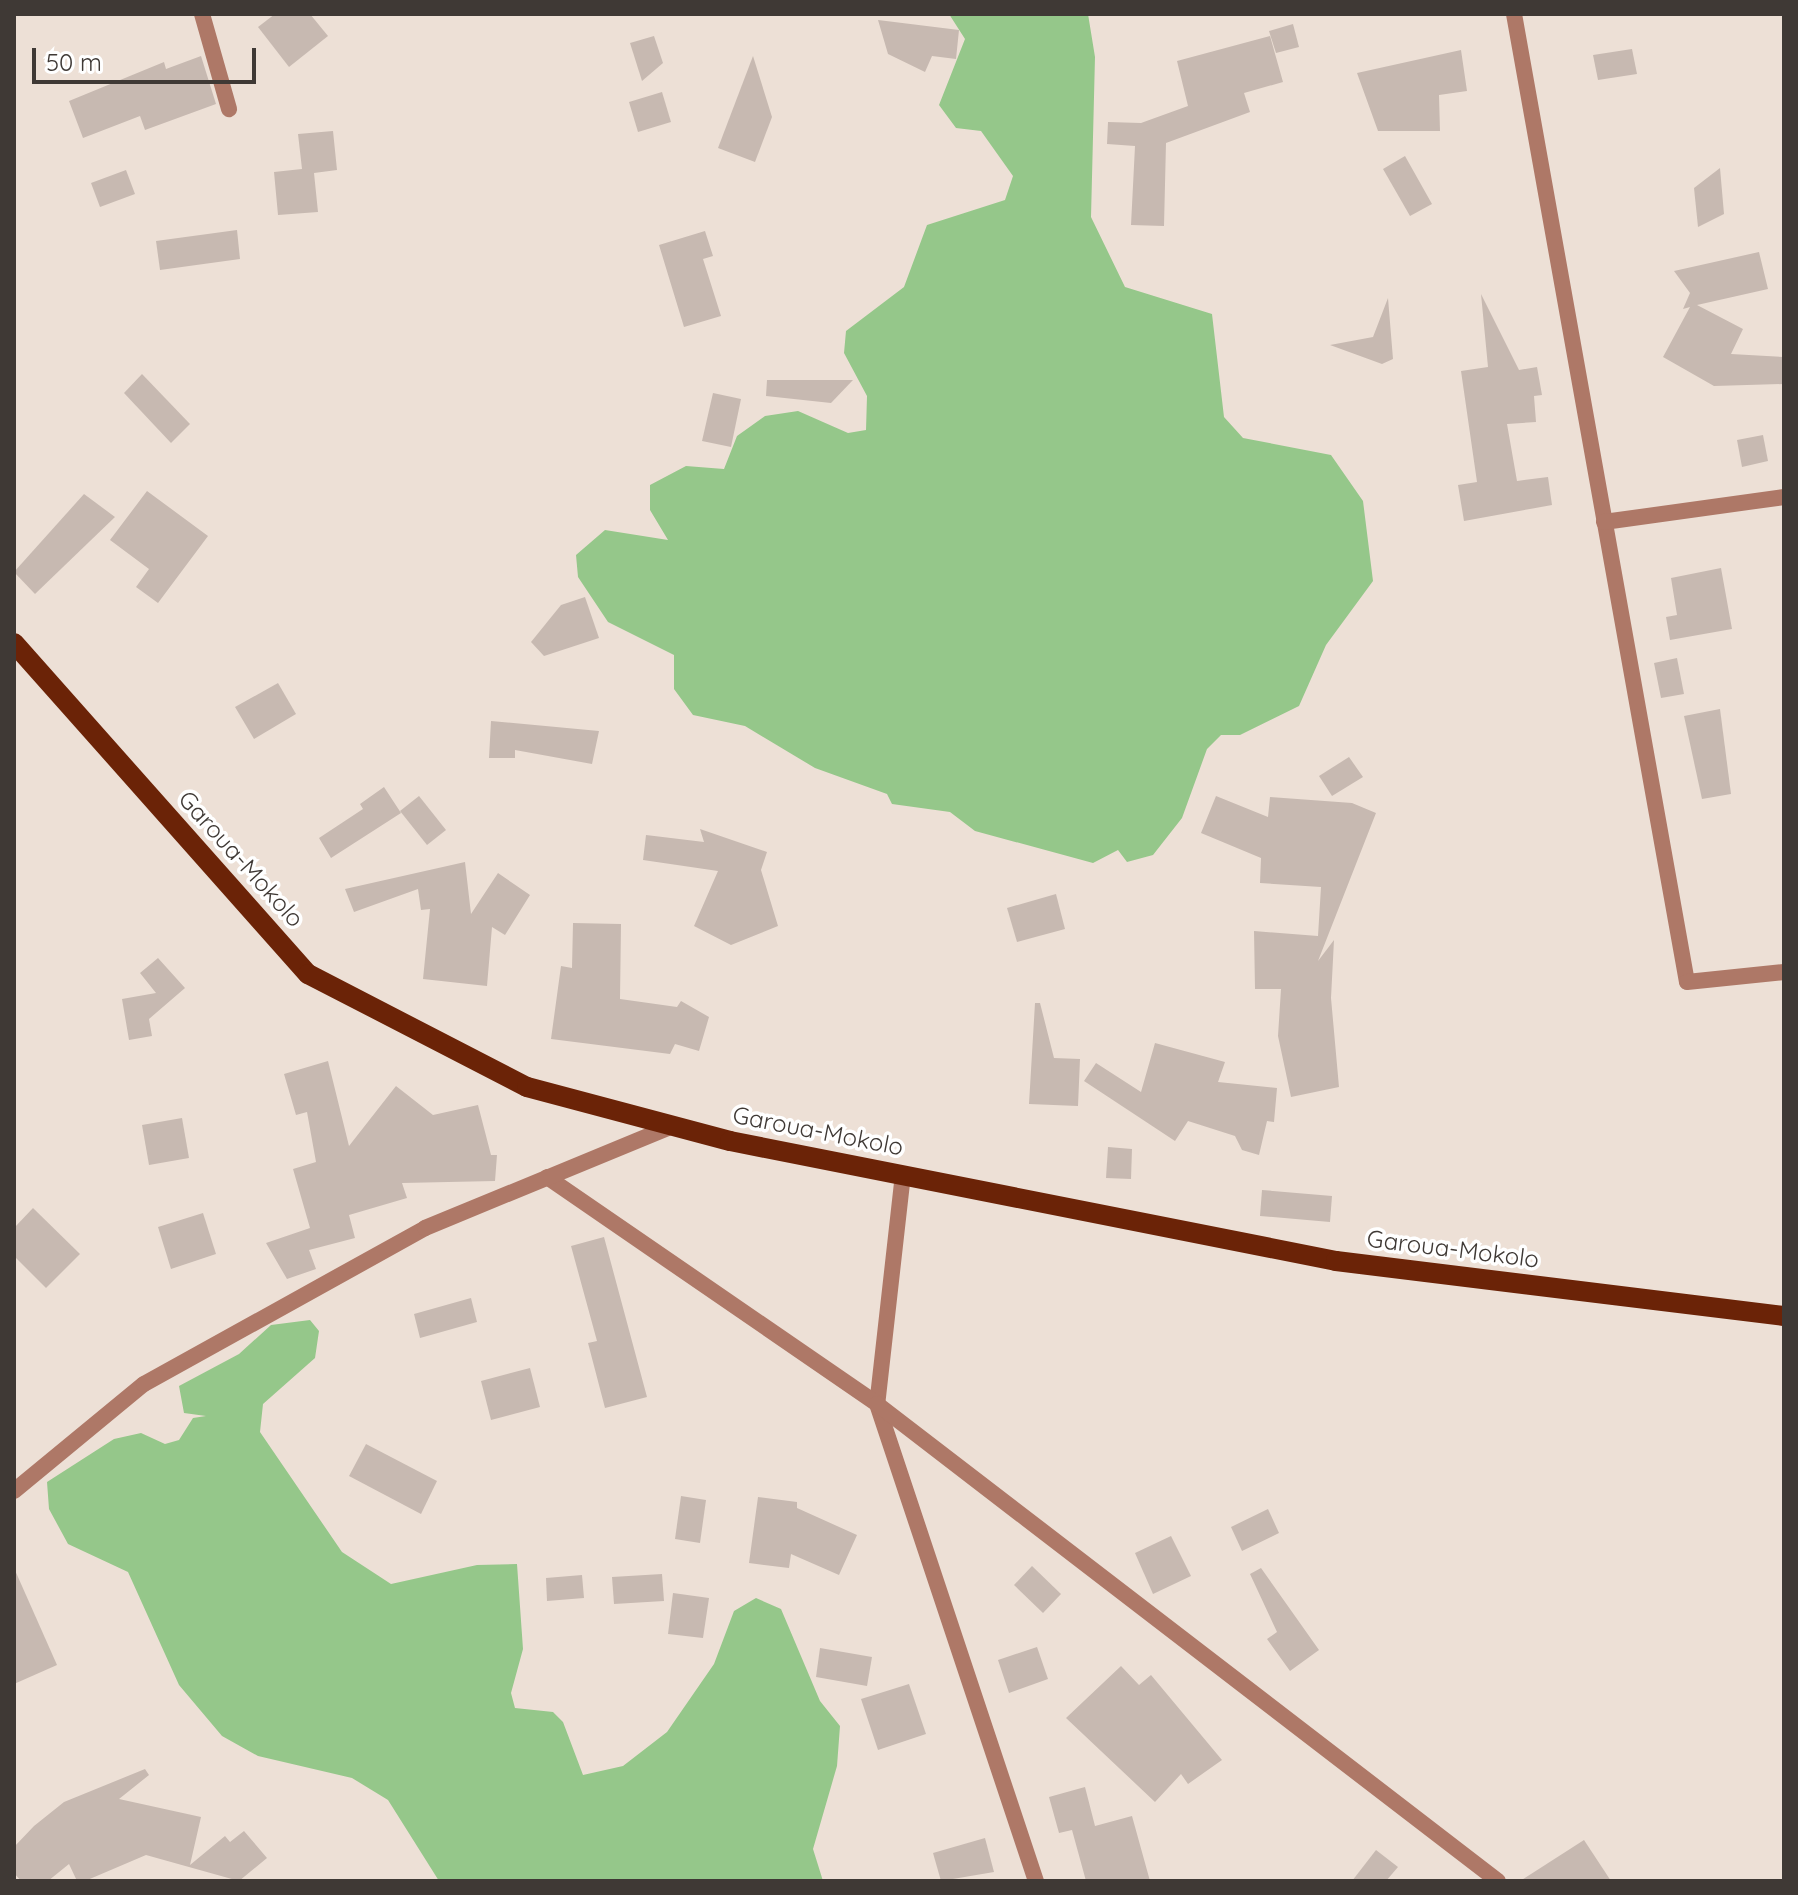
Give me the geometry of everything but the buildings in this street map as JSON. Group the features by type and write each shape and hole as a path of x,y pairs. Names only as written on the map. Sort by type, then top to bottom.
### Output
{"main road":[{"name":"Garoua-Mokolo","path":"18,653 308,974 527,1087 672,1126 1336,1261 1784,1316"}],"street":[{"path":"202,14 229,109"},
{"path":"1514,14 1687,982 1784,972"},
{"path":"1604,522 1784,497"},
{"path":"14,1491 144,1384 425,1228 672,1126"},
{"path":"903,1174 877,1404 1036,1881"},
{"path":"547,1177 877,1404 1498,1881"}],"green space":[{"path":"949,14 1088,14 1095,57 1091,217 1125,287 1212,314 1224,417 1243,438 1331,455 1363,501 1373,581 1326,645 1299,706 1240,735 1221,735 1207,749 1182,818 1153,855 1127,862 1118,850 1093,863 975,831 950,812 892,804 887,794 815,768 745,726 693,715 674,689 674,655 608,622 578,577 576,555 605,530 668,540 650,510 650,485 686,466 724,469 737,436 765,416 798,411 848,433 866,430 867,396 844,353 846,331 904,287 927,225 1005,200 1013,176 981,131 956,128 939,105 965,39"},
{"path":"310,1320 319,1331 315,1358 263,1404 260,1432 342,1552 391,1584 477,1565 517,1564 523,1649 511,1693 515,1708 553,1712 563,1722 583,1775 623,1766 667,1732 714,1664 734,1611 756,1598 781,1609 820,1701 840,1726 837,1766 813,1849 823,1881 439,1881 388,1800 352,1778 258,1756 222,1736 179,1685 128,1572 68,1544 49,1509 47,1482 114,1439 141,1433 165,1444 179,1440 193,1418 206,1416 184,1413 179,1386 239,1354 271,1325"}]}
